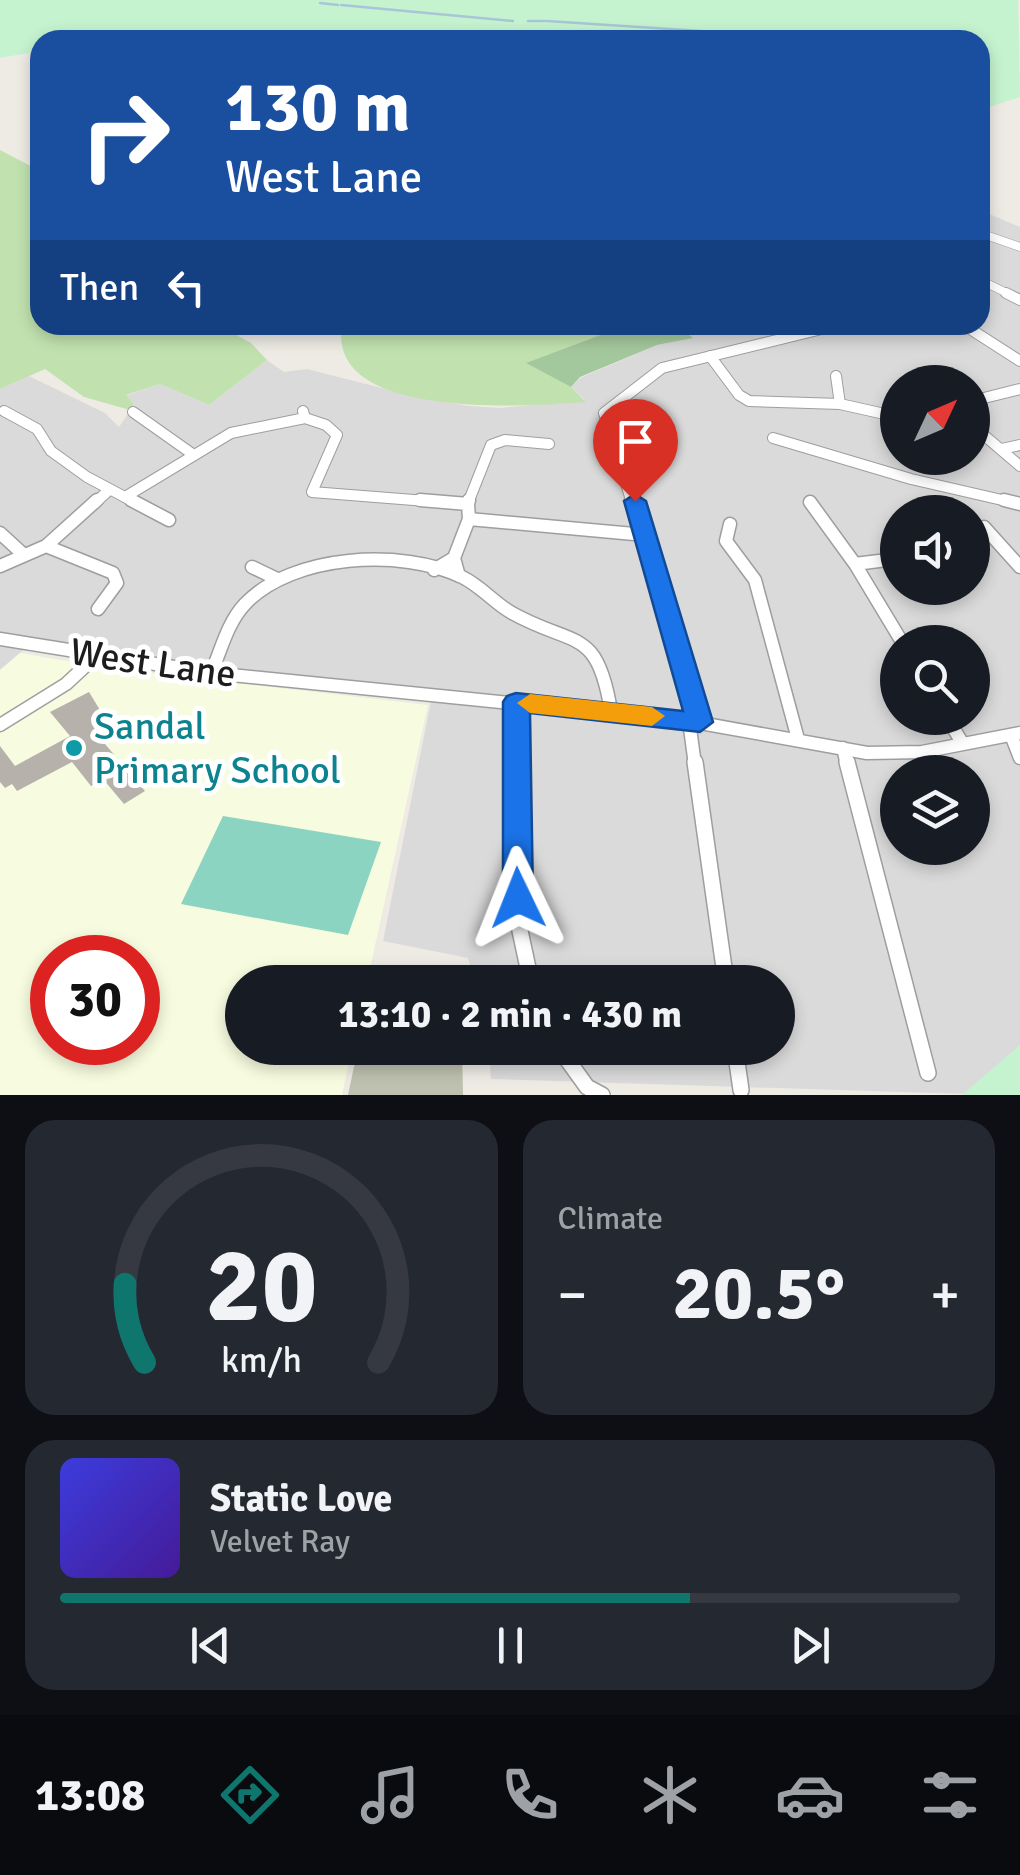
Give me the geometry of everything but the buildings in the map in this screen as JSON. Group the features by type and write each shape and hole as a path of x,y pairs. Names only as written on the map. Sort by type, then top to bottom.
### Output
{"street":[{"path":"990,236 1020,247"},
{"path":"990,285 1020,300"},
{"path":"990,288 994,287"},
{"path":"724,965 695,722 646,535 604,413 657,370 797,335"},
{"path":"980,335 1020,361"},
{"path":"710,356 743,399 840,404 880,414"},
{"path":"836,376 840,404"},
{"path":"990,396 1020,389"},
{"path":"4,411 37,428 51,451 110,490 169,520"},
{"path":"133,412 191,453"},
{"path":"125,497 234,429 304,414 326,424 337,435 312,492 468,504"},
{"path":"772,438 911,479 1020,504"},
{"path":"990,439 1020,466"},
{"path":"460,576 454,558 468,519 468,504 491,444 505,440 549,444"},
{"path":"1002,449 1020,445"},
{"path":"0,566 46,546 110,490"},
{"path":"810,502 855,564 892,625"},
{"path":"468,519 646,535"},
{"path":"730,524 726,541 755,580 777,648 774,658 798,740"},
{"path":"0,533 24,556"},
{"path":"990,534 1020,567"},
{"path":"46,546 113,572 117,583 98,609"},
{"path":"434,570 454,558"},
{"path":"855,564 880,561"},
{"path":"212,673 241,609 278,579 346,564 434,570 460,576 506,610 576,637 596,652 604,666 611,711"},
{"path":"252,567 278,579"},
{"name":"West Lane","path":"0,638 94,657 212,673 611,711 843,748 922,752 1016,734"},
{"path":"0,725 30,710 36,700 89,667 94,657"},
{"path":"516,702 519,926 527,965"},
{"path":"1016,734 1020,758"},
{"path":"957,735 963,744"},
{"path":"843,748 928,1072"},
{"path":"571,1065 587,1087 602,1095"},
{"path":"737,1065 740,1090"}],"shaded area":[{"path":"990,214 1020,227 1020,1085 995,1095 491,1079 490,1065 795,1065 795,965 470,965 468,958 383,941 433,691 226,670 33,642 0,670 0,389 29,376 105,413 119,427 134,405 125,396 160,384 209,405 267,360 284,372 307,369 425,399 500,408 585,400 571,387 580,378 657,345 691,338 688,335 990,335"},
{"path":"20,653 108,668 428,705 371,965 225,965 225,1065 348,1065 342,1095 0,1095 0,670"},
{"path":"354,1065 462,1065 463,1095 348,1095"}],"green space":[{"path":"0,0 1018,0 1020,97 990,107 990,30 30,30 30,53 0,58"},
{"path":"0,150 30,166 30,335 236,335 251,343 267,360 209,405 160,384 126,395 134,405 130,410 84,397 45,369 0,389"},
{"path":"343,335 601,335 527,363 571,387 586,402 480,405 437,401 397,393 366,379 346,356"},
{"path":"600,335 693,338 657,345 580,377 571,387 526,363"},
{"path":"223,816 381,842 348,935 181,904"},
{"path":"1020,1045 1020,1095 962,1095"}],"waterway":[{"path":"320,3 338,5"},
{"path":"341,5 513,21"},
{"path":"528,21 545,21"},
{"path":"547,21 685,30"}],"slow traffic":[{"path":"530,703 652,716"}],"place":[{"name":"Sandal Primary School","path":"74,748"}],"route":[{"path":"518,898 516,702 700,722 635,501"}]}
